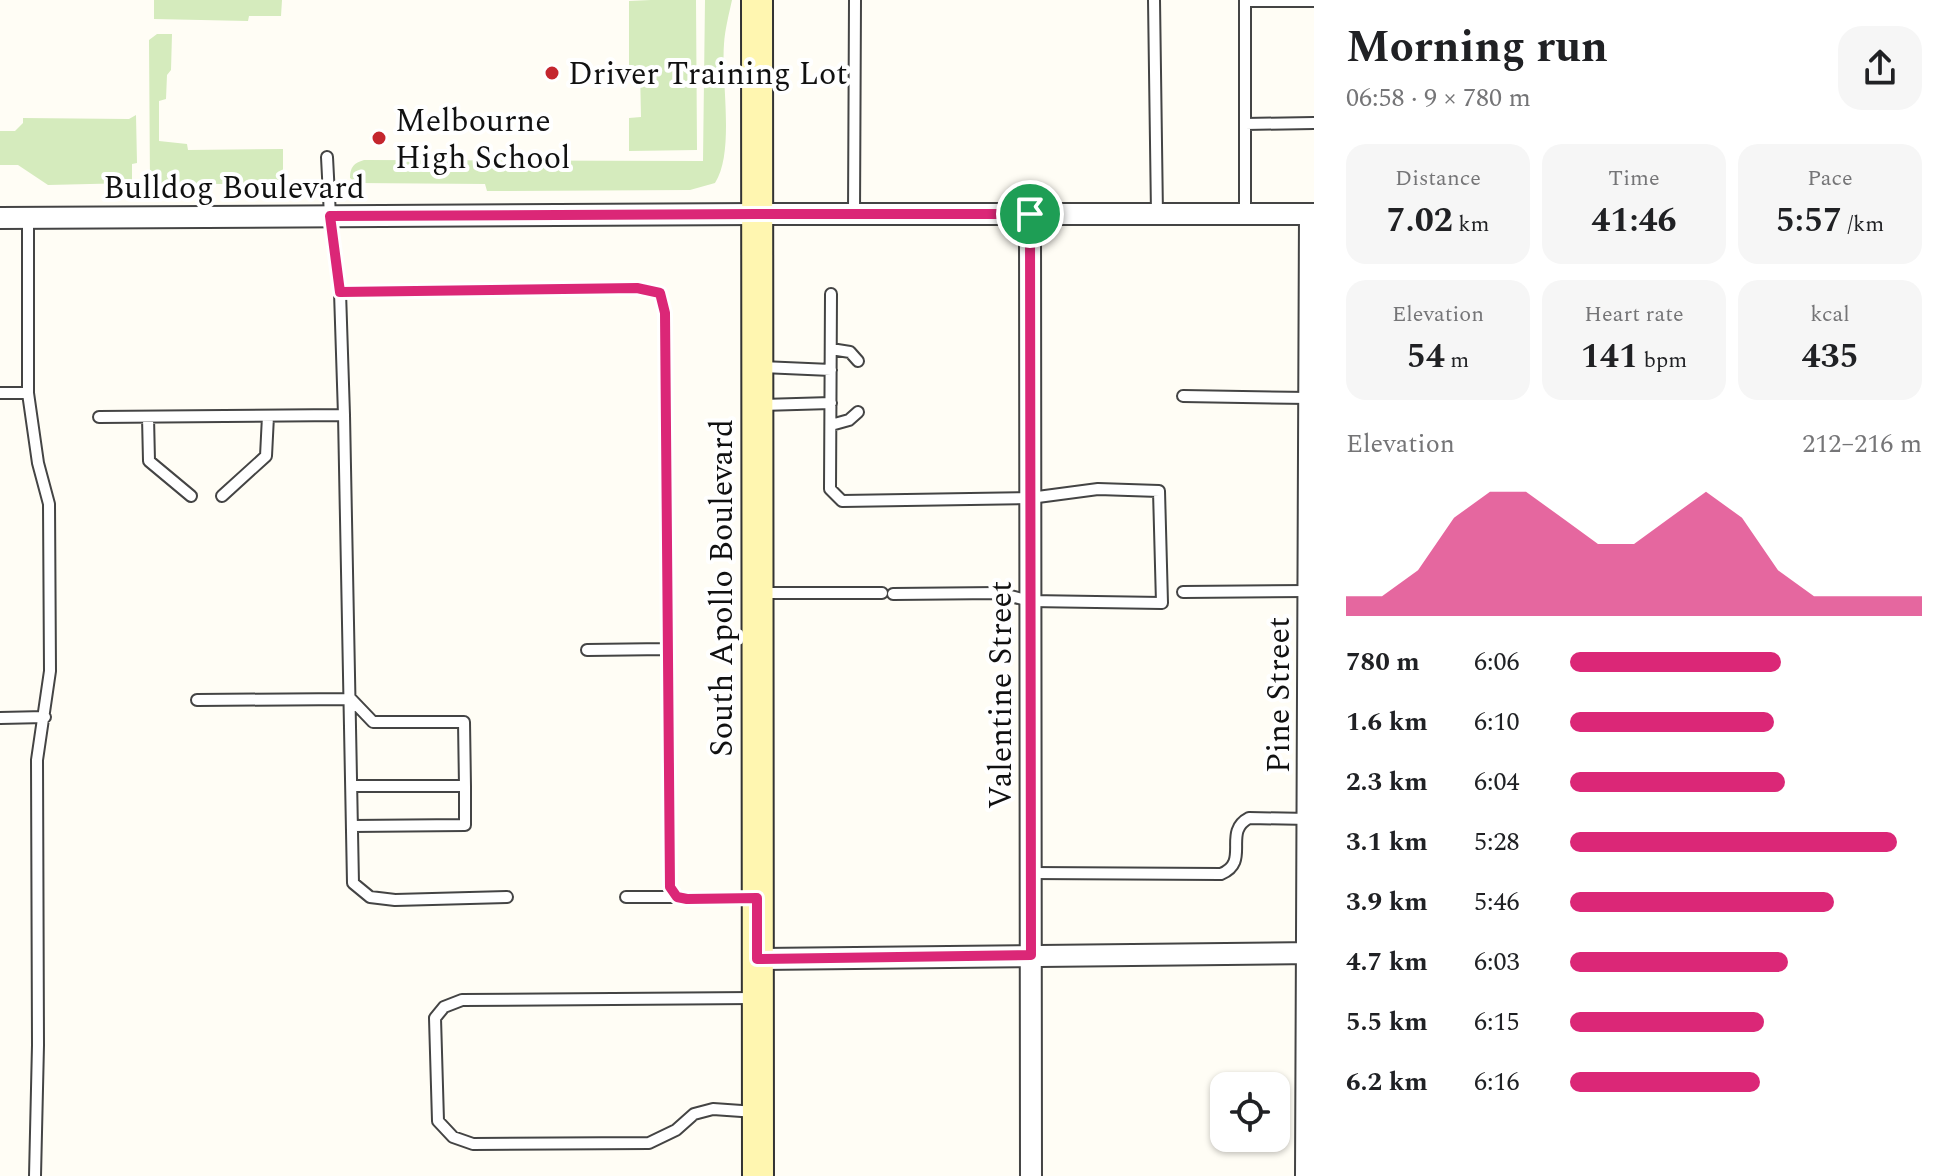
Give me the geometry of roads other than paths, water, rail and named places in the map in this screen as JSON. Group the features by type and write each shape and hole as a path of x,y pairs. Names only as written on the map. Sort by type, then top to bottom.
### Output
{"street":[{"name":"South Apollo Boulevard","path":"757,0 758,1176"},
{"name":"Valentine Street","path":"1030,214 1031,1176"},
{"name":"Bulldog Boulevard","path":"0,218 1312,214"},
{"name":"Pine Street","path":"1306,1176 1311,953 1308,591 1312,214"},
{"path":"757,959 1311,953"}],"lane":[{"path":"854,214 855,0"},
{"path":"1154,0 1157,214"},
{"path":"1245,214 1245,0 1314,1"},
{"path":"1245,124 1314,123"},
{"path":"327,157 330,216 340,292 353,883 370,897 395,900 507,897"},
{"path":"28,218 28,393 38,463 49,504 50,671 37,760 35,1176"},
{"path":"340,292 637,288 660,293 665,313 670,887 677,897"},
{"path":"758,593 999,593 1030,601 1162,603 1159,491 1098,489 1030,498 842,501 830,489 831,294"},
{"path":"831,349 850,352 858,361"},
{"path":"757,367 831,370"},
{"path":"0,393 28,393"},
{"path":"1183,396 1309,398"},
{"path":"757,405 831,403"},
{"path":"831,425 849,420 858,412"},
{"path":"99,417 344,415"},
{"path":"222,496 266,456 268,416"},
{"path":"148,417 149,461 191,496"},
{"path":"1183,592 1308,591"},
{"path":"587,650 667,649"},
{"path":"197,700 351,699 373,722 464,722 465,825 352,826"},
{"path":"0,718 45,717"},
{"path":"352,786 465,786"},
{"path":"1030,873 1221,874 1230,870 1236,861 1237,827 1241,822 1249,818 1311,819"},
{"path":"626,897 757,898"},
{"path":"757,998 462,1000 444,1007 435,1018 438,1121 453,1137 473,1144 649,1143 676,1130 694,1114 713,1109 758,1113"}],"place":[{"name":"Driver Training Lot","path":"552,73"},
{"name":"Melbourne High School","path":"379,138"}]}
